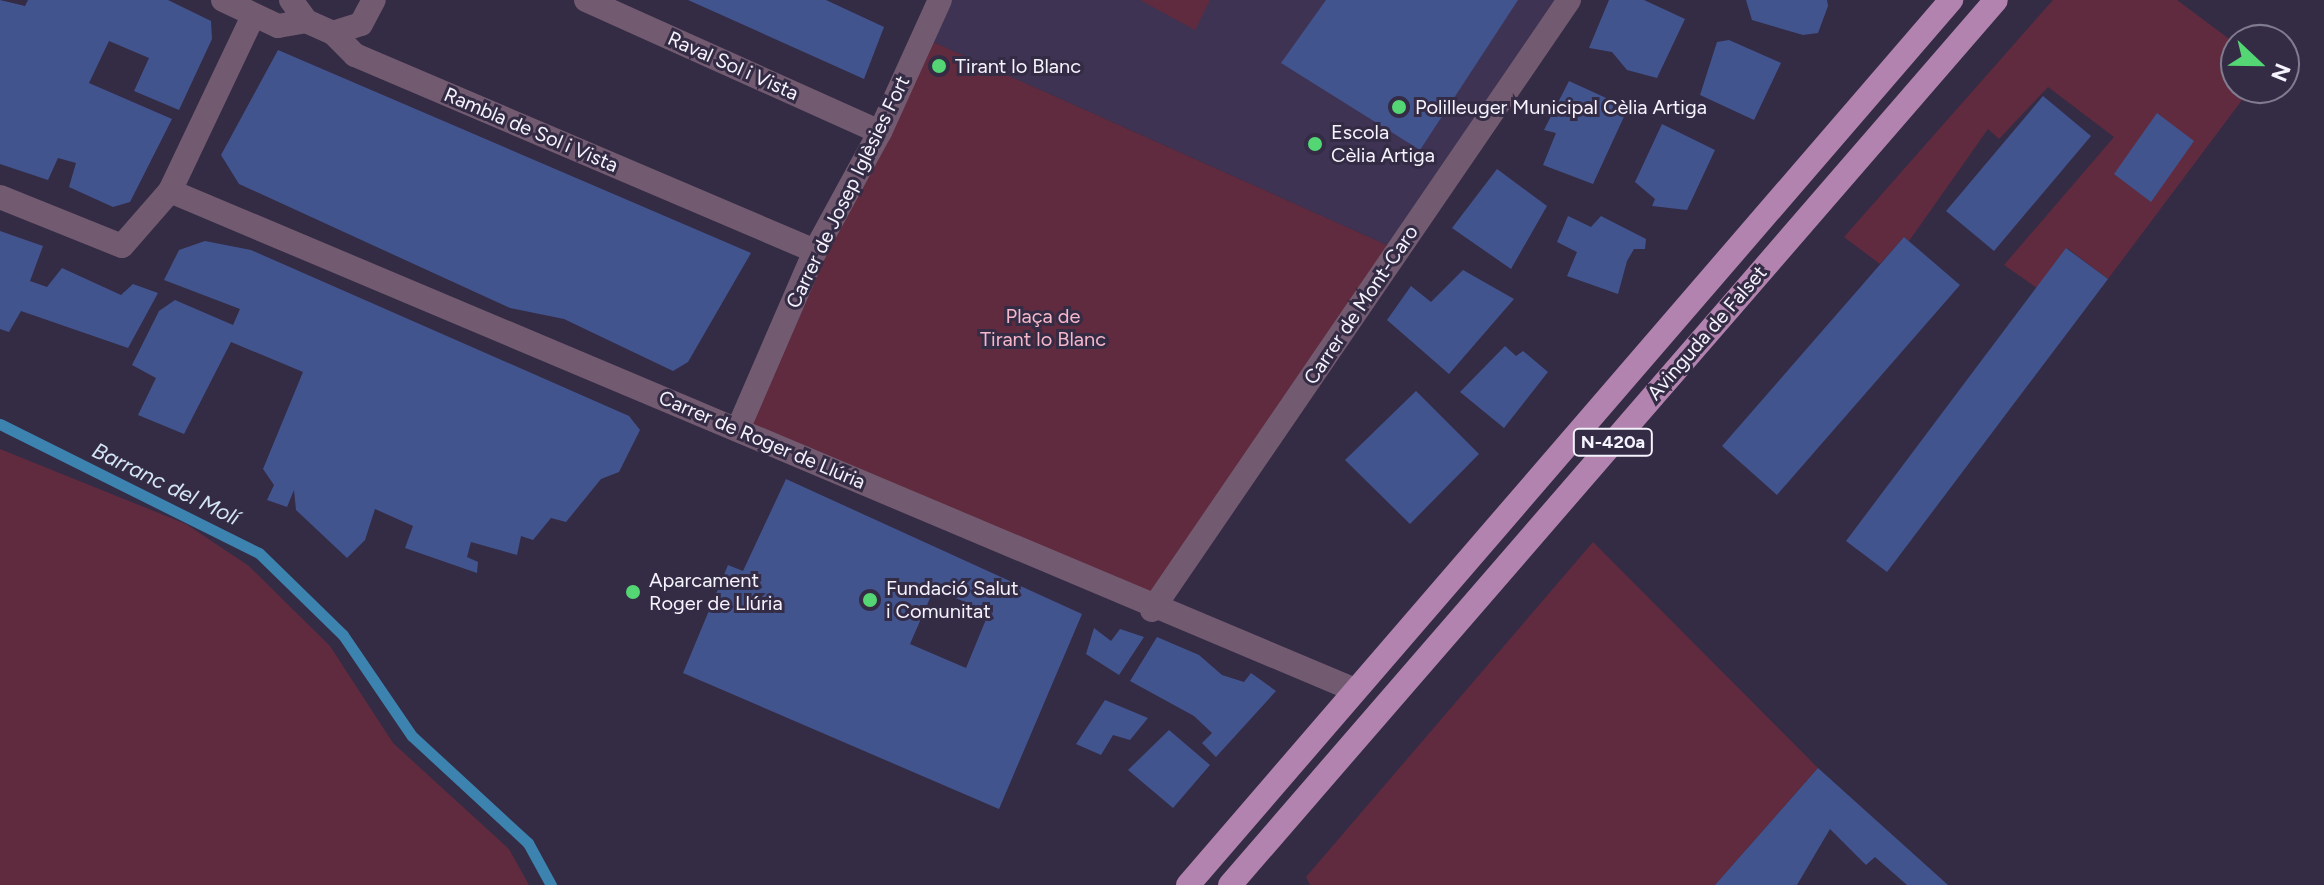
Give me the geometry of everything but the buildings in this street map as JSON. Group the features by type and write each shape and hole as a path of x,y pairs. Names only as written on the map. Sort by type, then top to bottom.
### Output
{"main road":[{"name":"Avinguda de Falset","path":"1188,885 1951,0"},
{"name":"Avinguda de Falset","path":"1230,885 1996,0"}],"street":[{"name":"Rambla de Sol i Vista","path":"223,0 278,26 306,21 333,33 355,55 815,251"},
{"path":"291,0 306,21"},
{"path":"333,33 361,24 374,0"},
{"name":"Raval Sol i Vista","path":"586,0 880,132"},
{"name":"Carrer de Josep Iglèsies Fort","path":"738,429 815,251 880,132 940,0"},
{"name":"Carrer de Mont-Caro","path":"1152,610 1569,0"},
{"path":"0,197 122,246 170,191 253,16"},
{"name":"Carrer de Roger de Llúria","path":"170,191 738,429 1152,610 1355,690"}],"shaded area":[{"name":"Escola Cèlia Artiga","path":"940,0 1569,0 1398,250 922,37"}],"green space":[{"path":"1140,0 1210,0 1195,30"},
{"path":"2053,0 2177,0 2220,32 2220,104 2239,104 2108,279 2067,248 2037,288 2004,265 2114,137 2048,87 1999,139 1988,129 1909,241 1904,237 1880,264 1844,237"},
{"name":"Plaça de Tirant lo Blanc","path":"922,37 1398,250 1152,610 738,429"},
{"path":"0,449 186,524 249,566 330,646 393,743 509,849 529,885 0,885"},
{"path":"1593,542 1818,768 1715,885 1310,885 1306,877"}],"waterway":[{"name":"Barranc del Molí","path":"0,424 259,553 343,635 412,736 528,843 551,885"}],"place":[{"name":"Tirant lo Blanc","path":"939,66"},
{"name":"Polilleuger Municipal Cèlia Artiga","path":"1399,107"},
{"name":"Escola Cèlia Artiga","path":"1315,144"},
{"name":"Aparcament Roger de Llúria","path":"633,592"},
{"name":"Fundació Salut i Comunitat","path":"870,600"}]}
